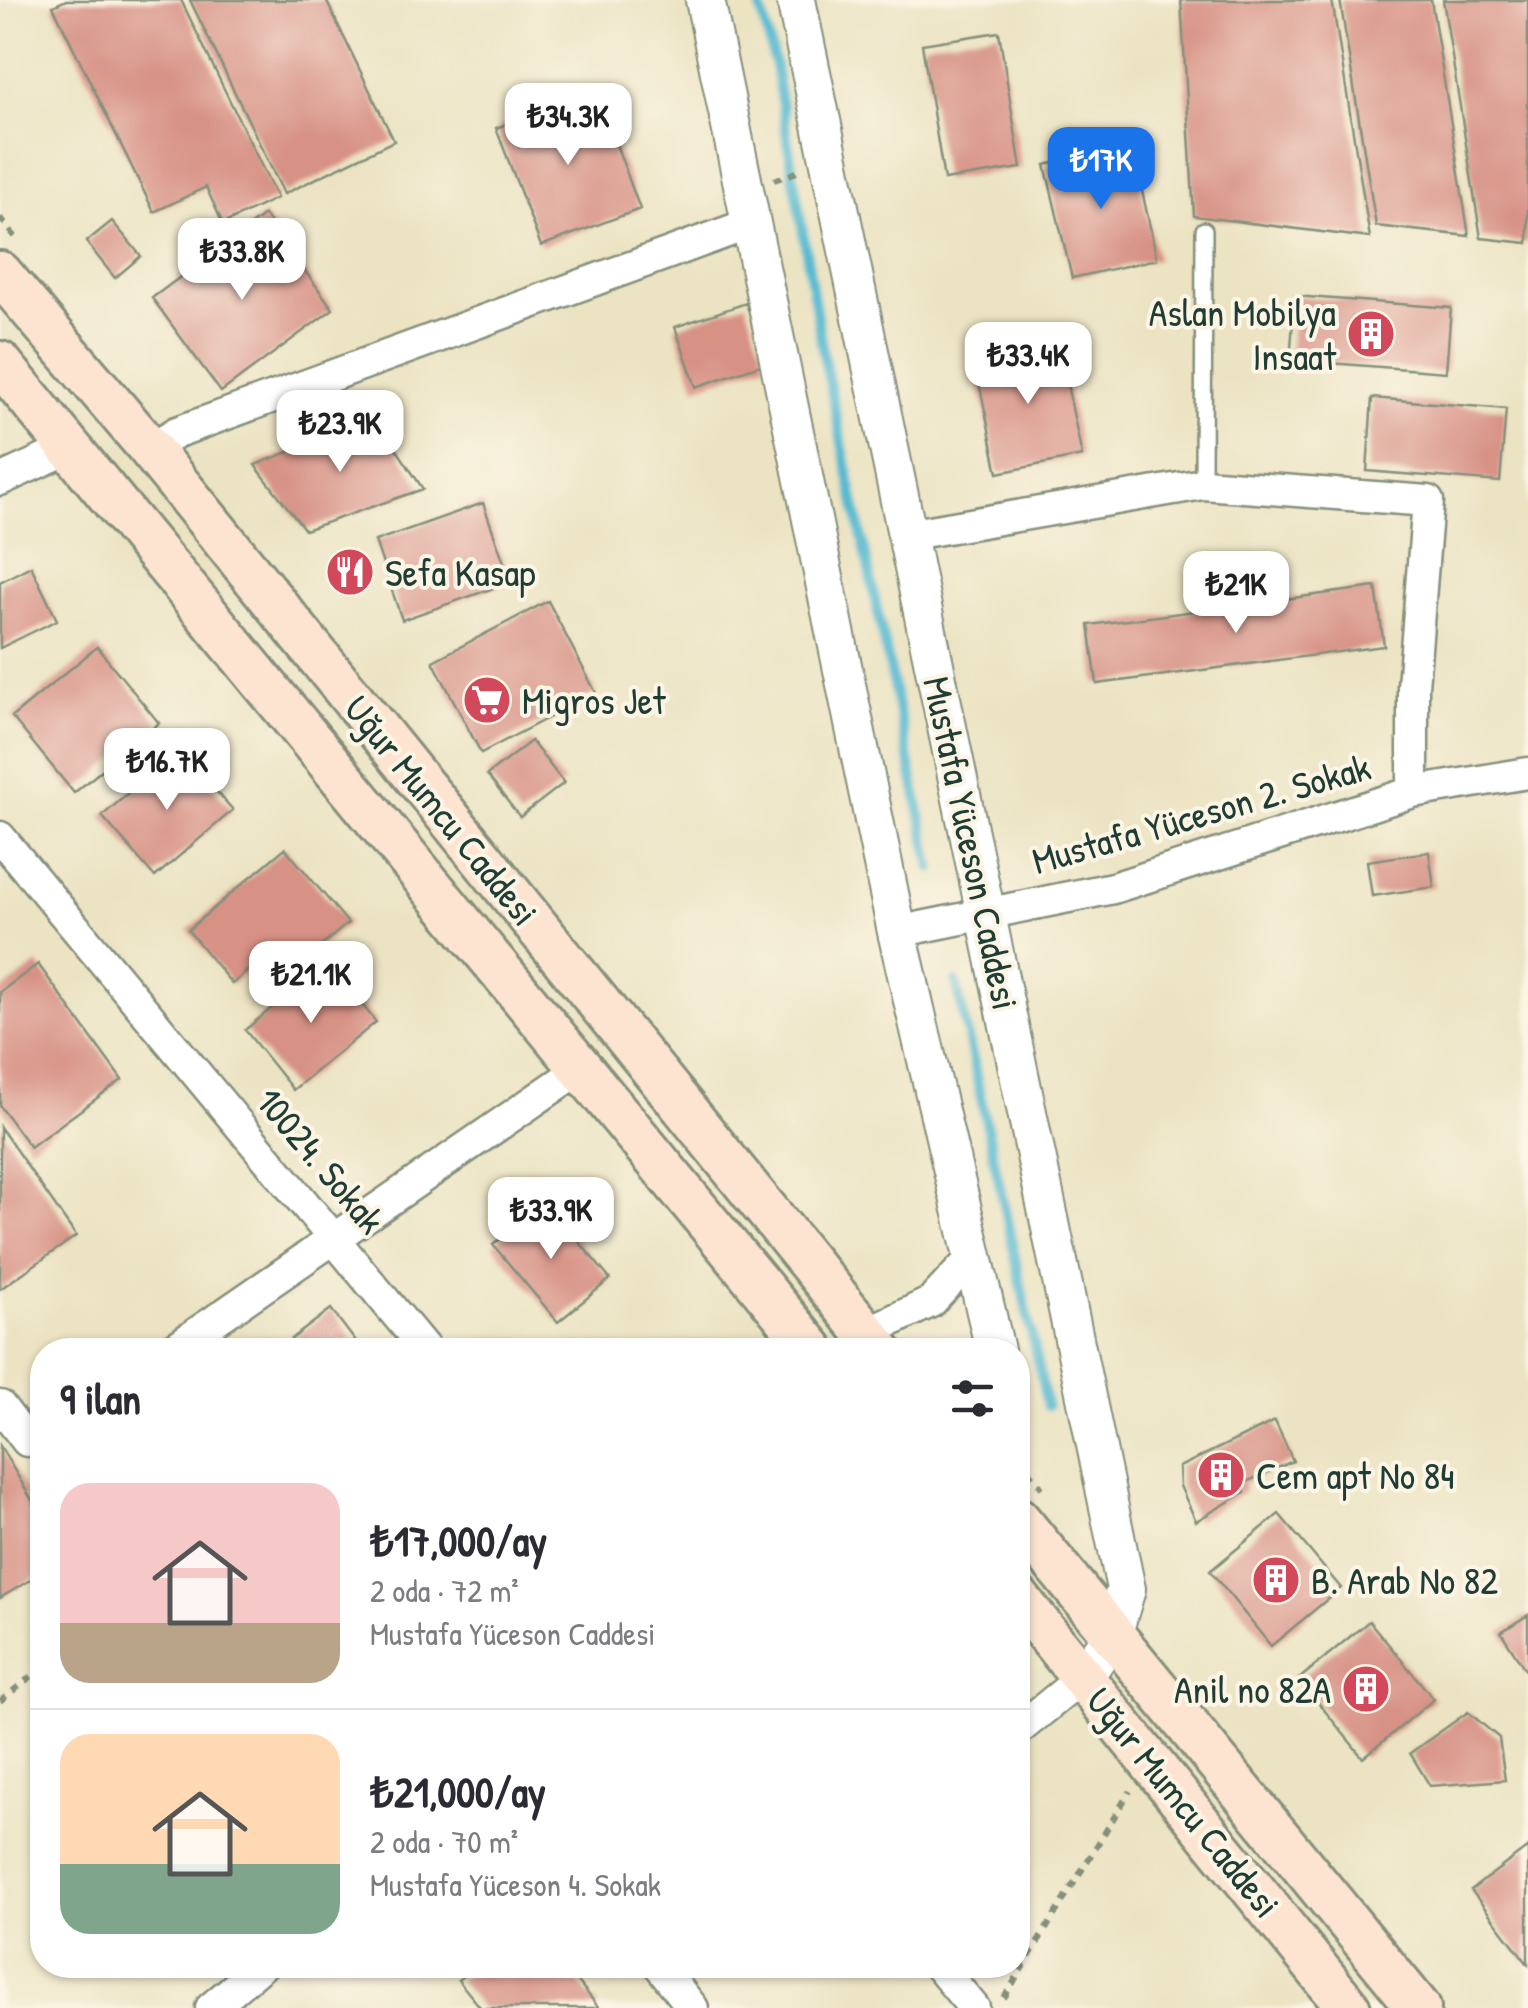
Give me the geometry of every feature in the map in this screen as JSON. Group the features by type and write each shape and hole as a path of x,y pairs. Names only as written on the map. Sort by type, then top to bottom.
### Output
{"main road":[{"name":"Uğur Mumcu Caddesi","path":"0,273 150,449 870,1338"},
{"name":"Uğur Mumcu Caddesi","path":"0,363 803,1338"},
{"name":"Uğur Mumcu Caddesi","path":"1030,1535 1419,2008"},
{"name":"Uğur Mumcu Caddesi","path":"1030,1613 1349,2008"}],"street":[{"path":"704,0 896,932 992,1338"},
{"name":"Mustafa Yüceson Caddesi","path":"796,0 1126,1589 1112,1636 1083,1677"},
{"path":"150,449 176,432 749,224"},
{"path":"0,480 70,448"},
{"path":"906,535 1203,484 1428,501 1413,686 1414,792"},
{"name":"Mustafa Yüceson 2. Sokak","path":"896,932 1113,888 1414,792 1528,773"},
{"name":"10024. Sokak","path":"0,837 416,1338"},
{"path":"190,1338 580,1069"},
{"path":"879,1338 931,1302 972,1257"},
{"path":"0,1406 30,1438"},
{"path":"1030,1720 1083,1677"},
{"path":"210,2008 246,1978"},
{"path":"669,1978 692,2008"},
{"path":"949,1978 974,2008"}],"lane":[{"path":"1203,484 1204,230"}],"path":[{"path":"0,1701 30,1677"},
{"path":"1030,1955 1127,1793 1158,1768"},
{"path":"998,2008 1016,1978"}],"building":[{"path":"66,0 181,0 277,198 223,224 206,187 154,212 53,6"},
{"path":"190,0 326,0 394,141 284,194"},
{"path":"1181,0 1332,0 1370,238 1194,216"},
{"path":"1340,0 1431,0 1469,236 1376,226"},
{"path":"1443,0 1528,0 1528,243 1481,238"},
{"path":"999,32 1021,168 944,180 922,44"},
{"path":"596,90 640,209 541,246 496,128"},
{"path":"1132,145 1157,259 1072,278 1045,165"},
{"path":"264,215 333,309 221,392 152,298"},
{"path":"112,221 141,256 115,278 86,242"},
{"name":"Aslan Mobilya Insaat","path":"1295,296 1451,308 1446,372 1290,360"},
{"path":"746,303 766,363 696,387 675,327"},
{"path":"1058,341 1082,456 998,473 974,358"},
{"path":"1372,398 1506,409 1500,482 1367,471"},
{"path":"376,418 423,489 305,530 255,465"},
{"path":"483,503 511,582 402,620 375,541"},
{"path":"31,566 57,620 0,648 0,582"},
{"path":"1376,587 1384,646 1097,684 1089,625"},
{"path":"548,601 596,693 481,753 433,661"},
{"path":"97,647 159,723 74,793 12,717"},
{"path":"531,741 564,783 520,817 487,775"},
{"path":"179,749 233,810 155,877 102,816"},
{"path":"285,848 348,923 270,989 252,967 232,984 188,930"},
{"path":"1429,852 1434,887 1372,896 1367,861"},
{"path":"328,962 376,1022 293,1090 245,1030"},
{"path":"38,964 122,1080 30,1147 0,1106 0,992"},
{"path":"0,1127 76,1236 0,1289"},
{"path":"545,1201 610,1279 558,1322 493,1245"},
{"path":"331,1309 353,1338 293,1338"},
{"name":"Cem apt No 84","path":"1275,1421 1293,1461 1244,1483 1245,1492 1196,1521 1180,1486 1179,1467"},
{"path":"0,1446 30,1497 30,1580 0,1598"},
{"name":"B. Arab No 82","path":"1279,1514 1341,1588 1271,1646 1210,1571"},
{"path":"1528,1615 1528,1674 1501,1632"},
{"name":"Anil no 82A","path":"1369,1621 1434,1699 1363,1758 1299,1679"},
{"path":"1468,1712 1499,1738 1505,1780 1430,1786 1410,1753"},
{"path":"1528,1847 1528,1964 1471,1890"},
{"path":"575,1978 599,2008 481,2008 458,1980"}],"waterway":[{"path":"759,0 775,65 823,353 932,869"},
{"path":"956,982 1047,1406"}],"place":[{"name":"Aslan Mobilya Insaat","path":"1371,334"},
{"name":"Sefa Kasap","path":"350,572"},
{"name":"Migros Jet","path":"487,700"},
{"name":"Cem apt No 84","path":"1221,1475"},
{"name":"B. Arab No 82","path":"1276,1580"},
{"name":"Anil no 82A","path":"1366,1689"}]}
